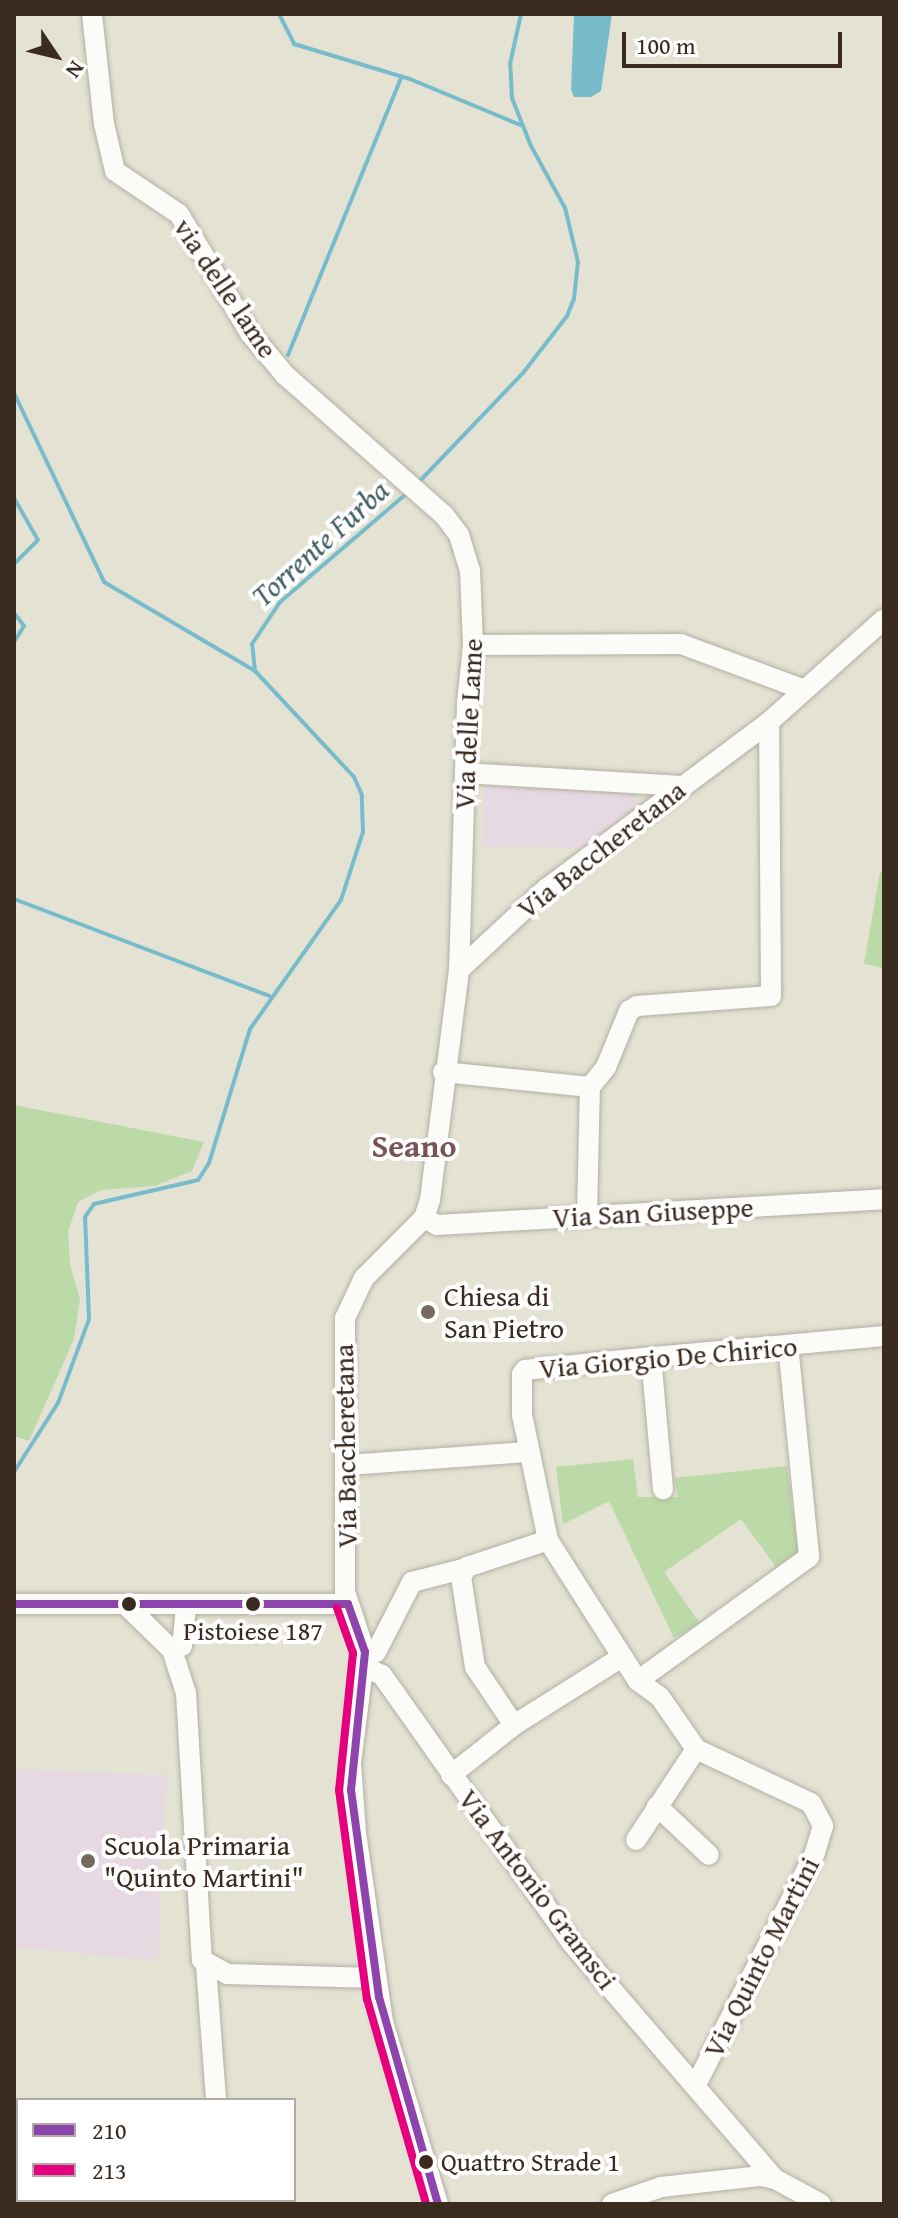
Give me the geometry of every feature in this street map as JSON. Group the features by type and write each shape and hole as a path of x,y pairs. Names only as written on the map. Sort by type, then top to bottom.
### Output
{"street":[{"name":"via delle lame","path":"92,14 104,124 115,171 179,214 250,333 285,375 420,496"},
{"name":"Via delle Lame","path":"420,496 459,535 470,570 473,645 465,773 459,970"},
{"name":"Via Baccheretana","path":"459,970 546,889 769,722 802,689 884,619"},
{"path":"473,645 681,644 802,689"},
{"path":"587,1216 590,1087 606,1067 629,1011 637,1006 771,996 769,722"},
{"path":"465,773 681,786"},
{"path":"428,1220 443,1072 459,970"},
{"path":"443,1072 590,1087"},
{"name":"Via San Giuseppe","path":"428,1220 587,1216 884,1199"},
{"name":"Via Baccheretana","path":"428,1220 372,1268 345,1318 348,1604 364,1661 351,1790 376,1978 387,2036 438,2204"},
{"name":"Via Giorgio De Chirico","path":"696,1749 660,1697 638,1681 548,1540 528,1452 518,1385 525,1370 884,1336"},
{"path":"638,1681 809,1557 788,1345"},
{"path":"651,1357 663,1489"},
{"path":"347,1465 528,1452"},
{"path":"364,1661 376,1652 412,1582 462,1573 548,1540"},
{"path":"462,1573 475,1667 514,1725"},
{"path":"14,1604 186,1608 348,1604"},
{"path":"128,1607 172,1650 186,1693"},
{"path":"149,1607 182,1646"},
{"path":"186,1608 182,1646 189,1676 186,1693 195,1887 200,1952 212,1969 216,2098"},
{"path":"451,1775 514,1725 622,1657"},
{"name":"Via Antonio Gramsci","path":"364,1661 382,1675 570,1941 775,2179 821,2204"},
{"path":"636,1840 696,1749"},
{"name":"Via Quinto Martini","path":"695,2086 815,1853 823,1826 811,1803 696,1749"},
{"path":"657,1806 709,1855"},
{"path":"212,1969 376,1978"},
{"path":"612,2204 679,2194 761,2176 775,2179"}],"shaded area":[{"path":"484,782 634,789 637,812 588,848 482,846"},
{"name":"Scuola Primaria \"Quinto Martini\"","path":"14,1769 167,1775 158,1961 14,1947"}],"green space":[{"path":"880,872 884,873 884,968 864,964"},
{"path":"14,1105 204,1142 192,1171 155,1186 101,1190 78,1202 68,1231 70,1265 80,1299 74,1339 29,1441 14,1436"},
{"path":"633,1459 638,1497 678,1497 674,1478 787,1466 798,1551 776,1567 741,1519 664,1572 700,1623 674,1638 609,1501 563,1524 556,1467"}],"water":[{"path":"574,14 612,14 601,91 591,97 574,97 571,90"}],"waterway":[{"path":"279,14 294,44 410,79 523,126"},
{"name":"Torrente Furba","path":"416,485 523,373 567,316 574,299 578,262 565,208 531,146 512,98 510,64 521,14"},
{"path":"288,355 402,76"},
{"path":"14,393 104,582 255,671"},
{"name":"Torrente Furba","path":"14,1472 58,1403 89,1319 85,1217 94,1204 198,1180 209,1163 250,1029 341,900 363,832 362,795 354,777 255,671 252,644 280,602 407,493"},
{"path":"14,498 38,540 14,564"},
{"path":"14,613 24,626 14,642"},
{"path":"14,899 269,996"}],"transit line":[{"name":"210","path":"14,1604 348,1604"},
{"name":"210","path":"348,1604 365,1652 351,1790 379,1997 438,2204"},
{"name":"213","path":"337,1608 353,1653 339,1790 367,1999 426,2204"}],"place":[{"name":"Chiesa di San Pietro","path":"428,1312"},
{"name":"Pistoiese 187","path":"253,1604"},
{"name":"Scuola Primaria \"Quinto Martini\"","path":"88,1861"},
{"name":"Quattro Strade 1","path":"426,2162"}],"district":[{"name":"Seano","path":"414,1146"}]}
